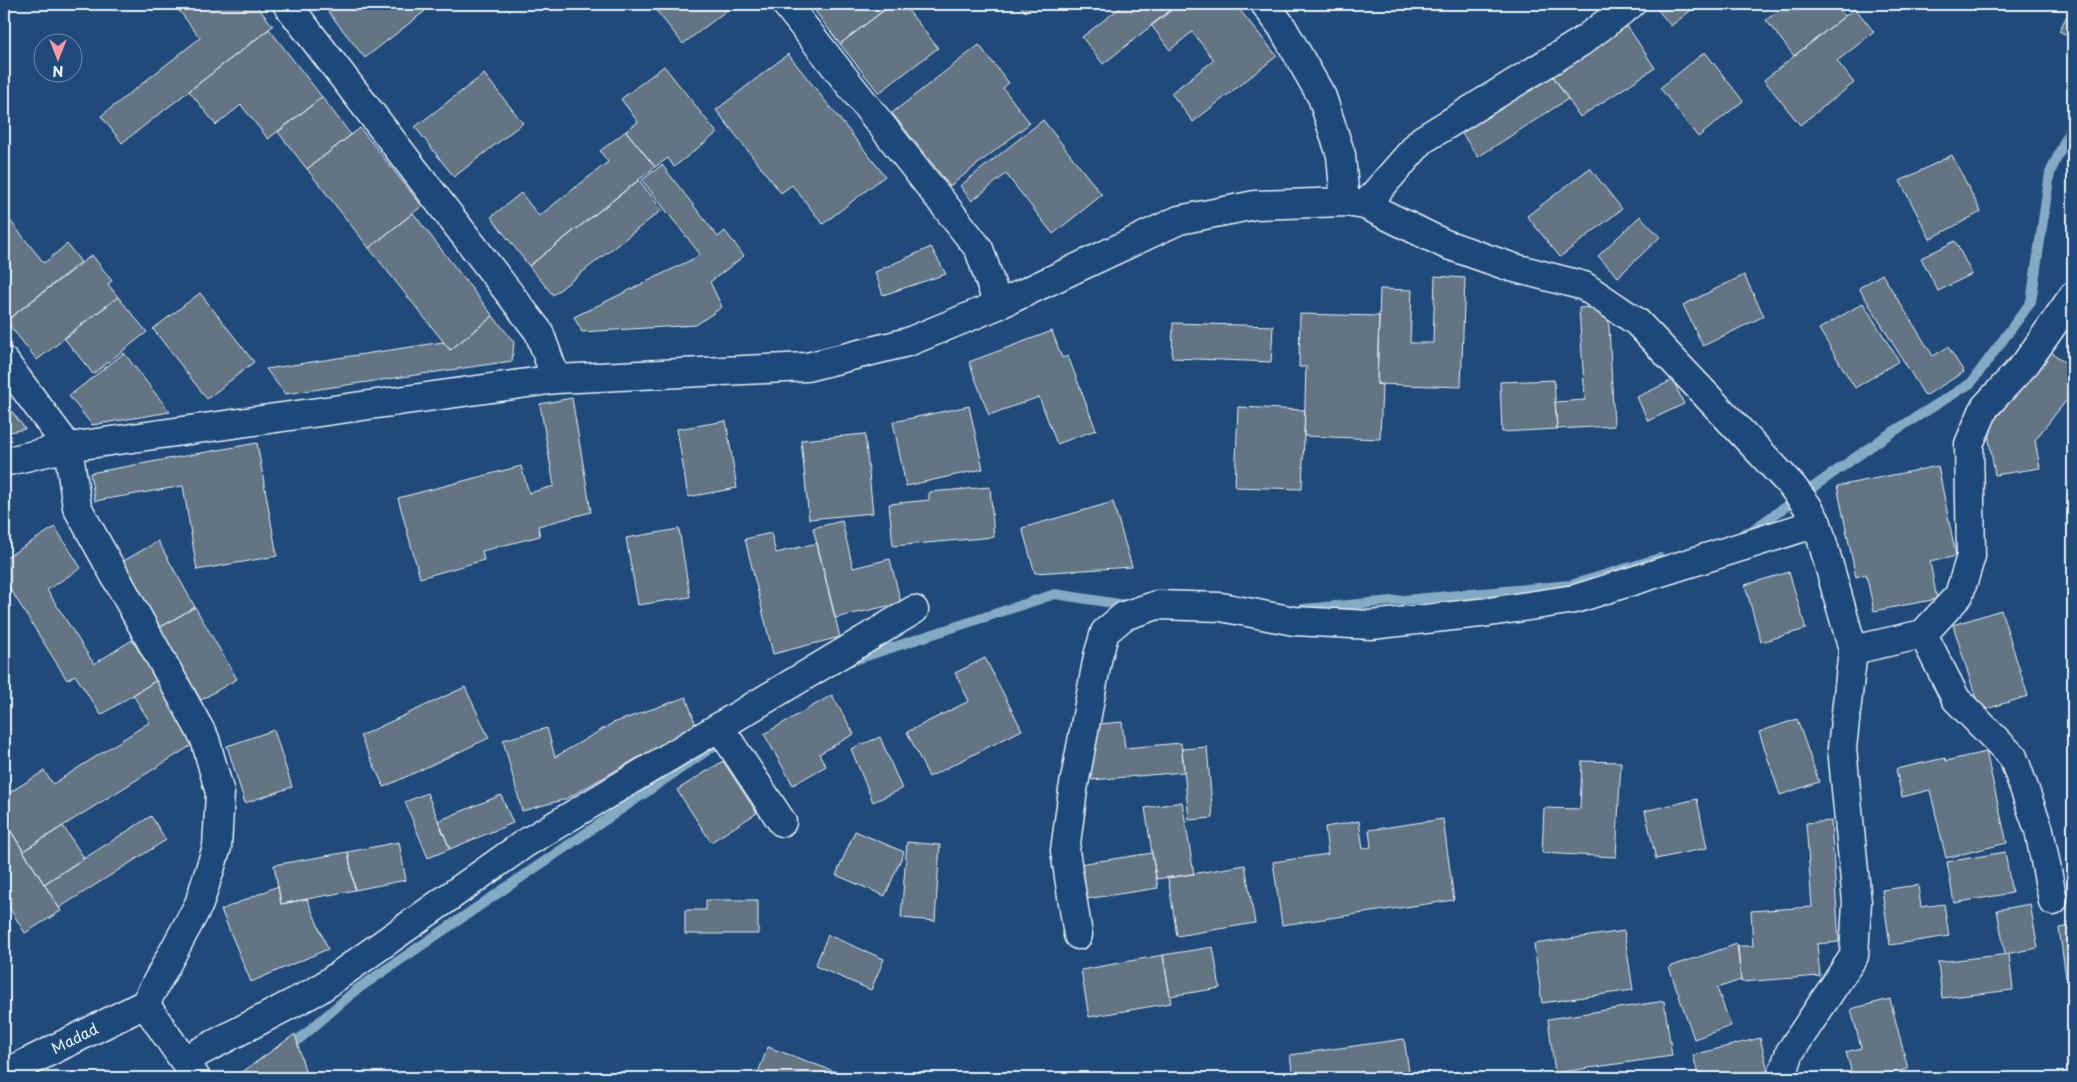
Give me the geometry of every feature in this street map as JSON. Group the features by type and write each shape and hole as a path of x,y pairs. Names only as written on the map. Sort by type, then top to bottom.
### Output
{"street":[{"path":"287,4 539,332 556,379"},
{"path":"786,4 979,249 998,305"},
{"path":"1264,4 1282,27 1322,97 1355,203"},
{"path":"1355,203 1422,140 1581,42 1631,4"},
{"path":"4,462 68,447 556,379 807,367 908,342 998,305 1179,220 1255,205 1355,203 1445,244 1511,267 1584,286 1638,322 1806,506 1853,650 1842,748 1857,902 1854,956 1790,1052 1781,1078"},
{"path":"1853,650 1923,634 1959,595 1971,556 1969,444 1985,408 2026,363 2073,296"},
{"path":"4,362 68,447 77,507 205,738 220,793 217,847 199,904 145,1004 190,1069 318,990 524,844 914,610"},
{"path":"1078,935 1065,850 1073,790 1100,648 1105,632 1124,616 1157,605 1221,607 1294,621 1371,626 1489,612 1575,599 1806,506"},
{"path":"1923,634 1956,699 2013,757 2039,830 2053,901"},
{"path":"720,728 782,822"},
{"name":"Madad","path":"4,1074 145,1004"}],"building":[{"path":"174,4 255,4 273,26 122,143 101,116 200,38"},
{"path":"322,4 419,4 425,11 365,58"},
{"path":"651,4 735,4 683,44"},
{"path":"816,4 892,4 840,44 812,7"},
{"path":"892,4 903,4 938,48 879,93 840,44"},
{"path":"1019,4 1035,4 1025,12"},
{"path":"1125,4 1179,4 1103,64 1082,37"},
{"path":"1179,4 1235,4 1277,56 1193,122 1171,93 1214,60 1192,32 1170,50 1151,25"},
{"path":"1653,4 1699,4 1671,26"},
{"path":"1788,4 1835,4 1845,16 1794,56 1766,20"},
{"path":"2073,4 2073,38 2059,31"},
{"path":"1855,8 1874,32 1837,61 1854,83 1800,125 1764,80"},
{"path":"1626,24 1655,68 1580,117 1551,73"},
{"path":"269,29 322,97 268,139 241,105 216,125 189,91"},
{"path":"979,45 1009,83 1003,88 1030,123 950,186 892,113"},
{"path":"1705,52 1743,101 1698,137 1660,88"},
{"path":"788,54 885,176 823,224 792,185 781,193 716,110"},
{"path":"664,66 717,133 674,167 668,158 655,167 626,131 638,122 621,99"},
{"path":"1551,73 1568,99 1478,157 1461,132"},
{"path":"484,74 523,123 454,177 415,127"},
{"path":"322,97 351,135 307,169 278,132"},
{"path":"1043,120 1102,195 1053,234 1006,174 972,201 960,186"},
{"path":"360,128 422,206 369,248 307,169"},
{"path":"626,131 655,167 529,266 491,217 521,193 539,216 608,162 600,151"},
{"path":"1952,155 1981,212 1930,239 1900,181"},
{"path":"662,165 718,237 725,231 744,256 710,282 722,307 696,325 582,332 574,317 700,254 642,180"},
{"path":"1590,168 1622,209 1560,257 1527,216"},
{"path":"639,180 662,210 553,295 529,266"},
{"path":"4,213 44,263 67,244 81,262 6,321 4,318"},
{"path":"413,213 493,316 450,350 369,248"},
{"path":"1640,216 1660,237 1618,277 1598,256"},
{"path":"1955,241 1972,274 1938,291 1921,258"},
{"path":"931,247 946,274 883,295 875,272"},
{"path":"92,255 112,281 108,284 118,297 37,360 6,321"},
{"path":"1882,274 1933,356 1948,347 1964,372 1925,396 1859,288"},
{"path":"1744,275 1764,316 1703,346 1683,305"},
{"path":"1435,276 1465,278 1461,387 1377,384 1380,289 1412,290 1410,343 1433,343"},
{"path":"200,293 254,362 207,399 153,329"},
{"path":"118,297 147,332 93,374 64,338"},
{"path":"1863,303 1899,361 1855,388 1819,329"},
{"path":"1608,306 1614,426 1557,429 1555,402 1585,400 1579,308"},
{"path":"1300,314 1379,316 1377,384 1382,385 1380,439 1304,436 1306,367 1299,367"},
{"path":"493,316 514,342 512,361 285,394 266,369 443,342 450,350"},
{"path":"1173,323 1273,326 1271,362 1172,358"},
{"path":"1052,331 1062,358 1068,356 1096,430 1057,444 1039,397 989,415 969,362"},
{"path":"2050,351 2073,369 2073,392 2035,440 2040,468 1995,475 1989,440 1993,422"},
{"path":"124,353 170,412 92,425 69,396"},
{"path":"1554,380 1557,429 1502,432 1500,382"},
{"path":"1673,380 1684,404 1648,421 1637,397"},
{"path":"572,398 591,512 538,526 540,536 482,551 484,560 420,578 398,498 521,466 529,493 554,486 540,404"},
{"path":"4,401 25,429 4,433"},
{"path":"969,406 983,469 906,486 893,422"},
{"path":"1238,407 1305,410 1302,489 1235,487"},
{"path":"726,421 737,488 688,497 677,429"},
{"path":"865,434 873,513 809,519 801,440"},
{"path":"257,443 277,556 197,570 183,486 95,501 90,473"},
{"path":"1938,466 1956,556 1930,562 1937,599 1874,611 1866,574 1856,577 1837,486"},
{"path":"990,487 994,537 893,546 889,504 929,500 929,492"},
{"path":"1113,502 1132,567 1035,573 1022,528"},
{"path":"842,521 853,568 890,559 901,603 835,618 813,528"},
{"path":"55,527 81,568 47,590 94,664 132,640 157,680 101,715 75,675 67,680 4,579 4,559"},
{"path":"679,529 690,597 638,605 626,538"},
{"path":"771,533 776,553 817,543 840,637 773,654 745,539"},
{"path":"158,541 195,607 159,628 122,562"},
{"path":"1789,572 1806,629 1761,642 1745,585"},
{"path":"195,607 237,679 201,700 159,628"},
{"path":"2001,610 2028,696 1980,711 1953,625"},
{"path":"985,658 1022,730 929,777 907,732 969,701 955,673"},
{"path":"157,680 197,742 23,851 4,820 4,796 44,771 53,784 150,722 133,695"},
{"path":"465,687 489,738 384,787 360,736"},
{"path":"832,695 854,734 819,754 826,766 793,785 764,734"},
{"path":"686,697 699,734 648,752 566,799 522,811 503,740 547,728 555,757 613,723"},
{"path":"1797,719 1819,782 1780,795 1759,732"},
{"path":"1122,722 1125,748 1181,743 1184,772 1092,780 1087,725"},
{"path":"274,730 292,787 245,803 227,746"},
{"path":"880,737 902,789 873,802 851,749"},
{"path":"1207,747 1213,818 1189,820 1182,749"},
{"path":"1986,752 2007,843 1946,858 1930,790 1902,797 1896,769 1945,758 1946,761"},
{"path":"723,761 757,813 711,842 677,790"},
{"path":"1582,761 1621,762 1616,857 1542,853 1544,808 1580,809"},
{"path":"427,793 450,849 428,858 405,802"},
{"path":"501,795 513,823 450,849 438,821"},
{"path":"1697,799 1707,848 1656,859 1645,811"},
{"path":"1182,802 1194,874 1156,879 1145,808"},
{"path":"151,816 166,840 59,908 44,884"},
{"path":"1443,819 1454,900 1282,925 1273,862 1328,854 1325,827 1359,821 1363,849 1371,847 1369,830"},
{"path":"1831,821 1839,942 1817,944 1820,976 1741,982 1738,946 1753,946 1751,911 1812,907 1806,823"},
{"path":"63,826 84,858 44,884 23,851"},
{"path":"9,828 61,911 25,933 4,899 4,831"},
{"path":"855,831 904,852 885,896 836,875"},
{"path":"399,842 406,880 355,890 348,852"},
{"path":"907,842 940,845 935,921 901,918"},
{"path":"348,852 355,890 281,904 274,865"},
{"path":"2005,852 2012,893 1954,903 1947,862"},
{"path":"1152,853 1158,888 1079,900 1073,865"},
{"path":"1245,865 1255,923 1177,936 1168,878"},
{"path":"1918,885 1921,907 1944,904 1949,936 1890,945 1882,890"},
{"path":"278,886 281,904 307,899 328,949 251,982 221,910"},
{"path":"706,900 758,900 758,934 685,934 685,910 706,910"},
{"path":"2030,904 2038,948 2005,954 1997,910"},
{"path":"2073,926 2073,977 2066,978 2059,928"},
{"path":"1624,931 1633,990 1542,1003 1534,944"},
{"path":"828,935 884,959 871,990 815,966"},
{"path":"1737,944 1741,980 1717,988 1731,1026 1694,1039 1669,967"},
{"path":"1213,947 1220,988 1170,996 1163,955"},
{"path":"2009,954 2013,990 1942,998 1938,962"},
{"path":"1163,955 1171,1003 1089,1017 1081,970"},
{"path":"1890,999 1908,1069 1871,1078 1853,1078 1846,1052 1861,1048 1851,1009"},
{"path":"1664,1001 1672,1056 1555,1073 1548,1019"},
{"path":"295,1034 307,1078 234,1078"},
{"path":"1760,1038 1768,1071 1741,1078 1699,1078 1693,1055"},
{"path":"1404,1039 1410,1078 1293,1078 1290,1055"},
{"path":"768,1047 839,1073 838,1078 756,1078"},
{"path":"425,1073 426,1078 405,1078"}],"waterway":[{"path":"1744,533 1751,531 1883,438 1971,383 2031,302 2050,173 2073,123"},
{"path":"1303,609 1571,585 1660,558"},
{"path":"848,662 1055,594 1132,606"},
{"path":"288,1049 356,990 724,739"}]}
